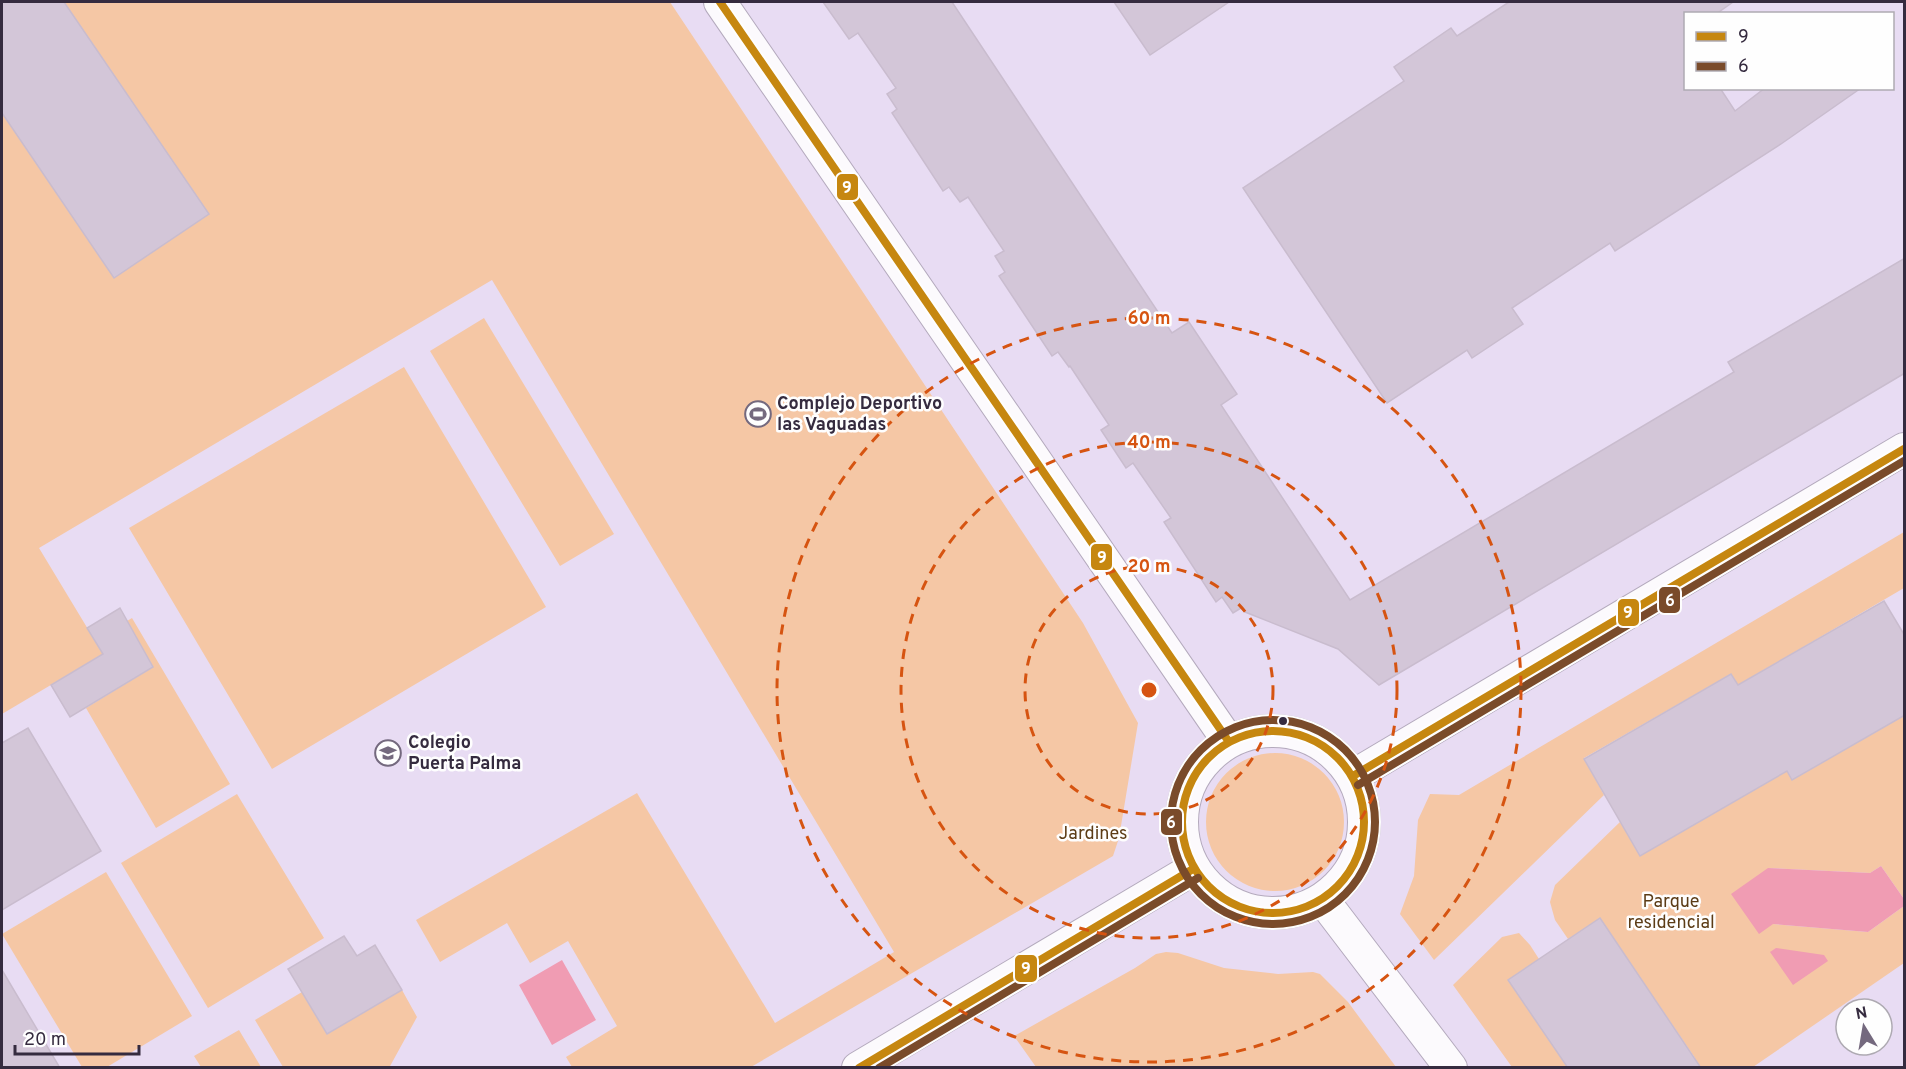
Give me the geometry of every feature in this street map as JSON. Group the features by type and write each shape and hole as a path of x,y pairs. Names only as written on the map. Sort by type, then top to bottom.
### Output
{"street":[{"path":"720,2 1229,742"},
{"path":"1353,776 1905,449"},
{"path":"1284,731 1311,738 1335,754 1353,776 1363,802 1365,830 1354,865 1344,881 1323,900 1296,911 1266,914 1238,907 1213,892 1193,870 1183,842 1181,813 1189,784 1206,760 1229,742 1256,732 1284,731"},
{"path":"858,1068 1193,870"},
{"path":"1323,900 1451,1068"}],"green space":[{"name":"Complejo Deportivo las Vaguadas","path":"2,2 670,2 1083,623 1138,723 1119,838 1113,856 751,1067 572,1067 566,1057 617,1026 568,941 530,963 507,923 440,962 416,920 637,793 775,1023 894,952 492,280 39,548 103,654 2,714"},
{"path":"484,318 614,534 560,566 430,351"},
{"path":"404,367 546,607 272,769 129,528"},
{"path":"1904,532 1904,588 1738,685 1731,674 1584,758 1604,795 1434,960 1400,914 1414,876 1418,820 1430,794 1459,795"},
{"path":"132,618 230,784 156,828 86,708 153,667 127,621"},
{"name":"Parque residencial","path":"1904,715 1904,899 1881,866 1870,873 1768,868 1773,924 1868,932 1904,906 1904,963 1855,997 1834,997 1834,1011 1753,1067 1682,1067 1695,1058 1600,919 1568,939 1555,920 1550,902 1555,885 1620,822 1641,855 1787,771"},
{"path":"1275,753 1301,759 1313,765 1323,774 1332,784 1338,796 1344,822 1338,848 1332,860 1323,870 1313,879 1301,885 1275,891 1249,885 1237,879 1227,870 1218,860 1212,848 1206,822 1212,796 1218,784 1227,774 1237,765 1249,759"},
{"path":"237,794 324,938 208,1008 121,863"},
{"path":"106,872 192,1016 107,1067 82,1067 2,934"},
{"path":"1519,933 1539,959 1509,980 1568,1067 1512,1067 1453,985 1502,937"},
{"path":"1178,953 1224,968 1278,974 1313,972 1320,974 1348,1002 1396,1067 1036,1067 1014,1036 1156,954"},
{"path":"402,990 417,1017 389,1068 283,1067 255,1020 302,992 327,1034"},
{"path":"239,1030 261,1067 201,1067 194,1056"}],"shaded area":[{"path":"1881,866 1904,899 1904,906 1868,932 1773,924 1759,934 1731,894 1768,868 1870,873"},
{"path":"1776,948 1824,955 1828,961 1793,985 1770,952"},
{"path":"562,960 596,1020 552,1045 519,985"}],"building":[{"path":"2,2 64,2 209,214 114,278 2,113"},
{"path":"823,2 952,2 1172,333 1189,322 1237,394 1221,405 1350,600 1734,372 1728,362 1905,258 1905,373 1379,685 1338,649 1245,612 1241,608 1233,613 1222,597 1216,602 1164,522 1171,518 1133,463 1126,468 1101,430 1109,425 1070,366 1058,352 1052,356 999,276 1005,272 995,256 1004,251 968,197 960,202 949,187 943,191 892,113 897,109 887,94 896,88 858,33 849,39"},
{"path":"1114,2 1229,2 1150,55"},
{"path":"1509,2 1733,2 1719,12 1684,12 1684,90 1721,90 1735,111 1762,90 1858,90 1781,144 1615,251 1610,243 1512,308 1523,324 1472,358 1467,350 1387,403 1243,188 1404,81 1394,67 1451,28 1457,36"},
{"path":"1884,601 1905,636 1905,715 1792,780 1787,771 1640,856 1584,759 1731,674 1738,685"},
{"path":"120,608 153,667 70,717 51,685 103,654 87,628"},
{"path":"28,728 101,851 2,910 2,743"},
{"path":"1600,918 1701,1068 1568,1068 1508,980"},
{"path":"344,936 357,956 375,945 402,990 327,1034 288,969"},
{"path":"2,970 60,1068 2,1068"}],"transit line":[{"name":"9","path":"720,2 1229,742"},
{"name":"9","path":"1353,776 1904,449"},
{"name":"6","path":"1358,785 1904,461"},
{"name":"6","path":"1273,720 1293,722 1321,732 1338,743 1352,757 1367,783 1373,802 1375,822 1373,842 1363,870 1352,887 1338,901 1312,916 1293,922 1273,924 1253,922 1225,912 1208,901 1194,887 1179,861 1173,842 1171,822 1173,802 1183,774 1194,757 1208,743 1234,728 1253,722 1273,720"},
{"name":"9","path":"1273,731 1291,732 1308,738 1324,746 1338,757 1349,771 1357,787 1363,804 1364,822 1363,840 1357,857 1349,873 1338,887 1324,898 1308,906 1291,912 1273,913 1255,912 1238,906 1222,898 1208,887 1197,873 1189,857 1183,840 1182,822 1183,804 1189,787 1197,771 1208,757 1222,746 1238,738 1255,732 1273,731"},
{"name":"9","path":"859,1068 1193,869"},
{"name":"6","path":"879,1068 1198,878"}],"place":[{"name":"Complejo Deportivo las Vaguadas","path":"758,414"},
{"name":"Colegio Puerta Palma","path":"388,753"}],"park label":[{"name":"Jardines","path":"1093,834"}]}
